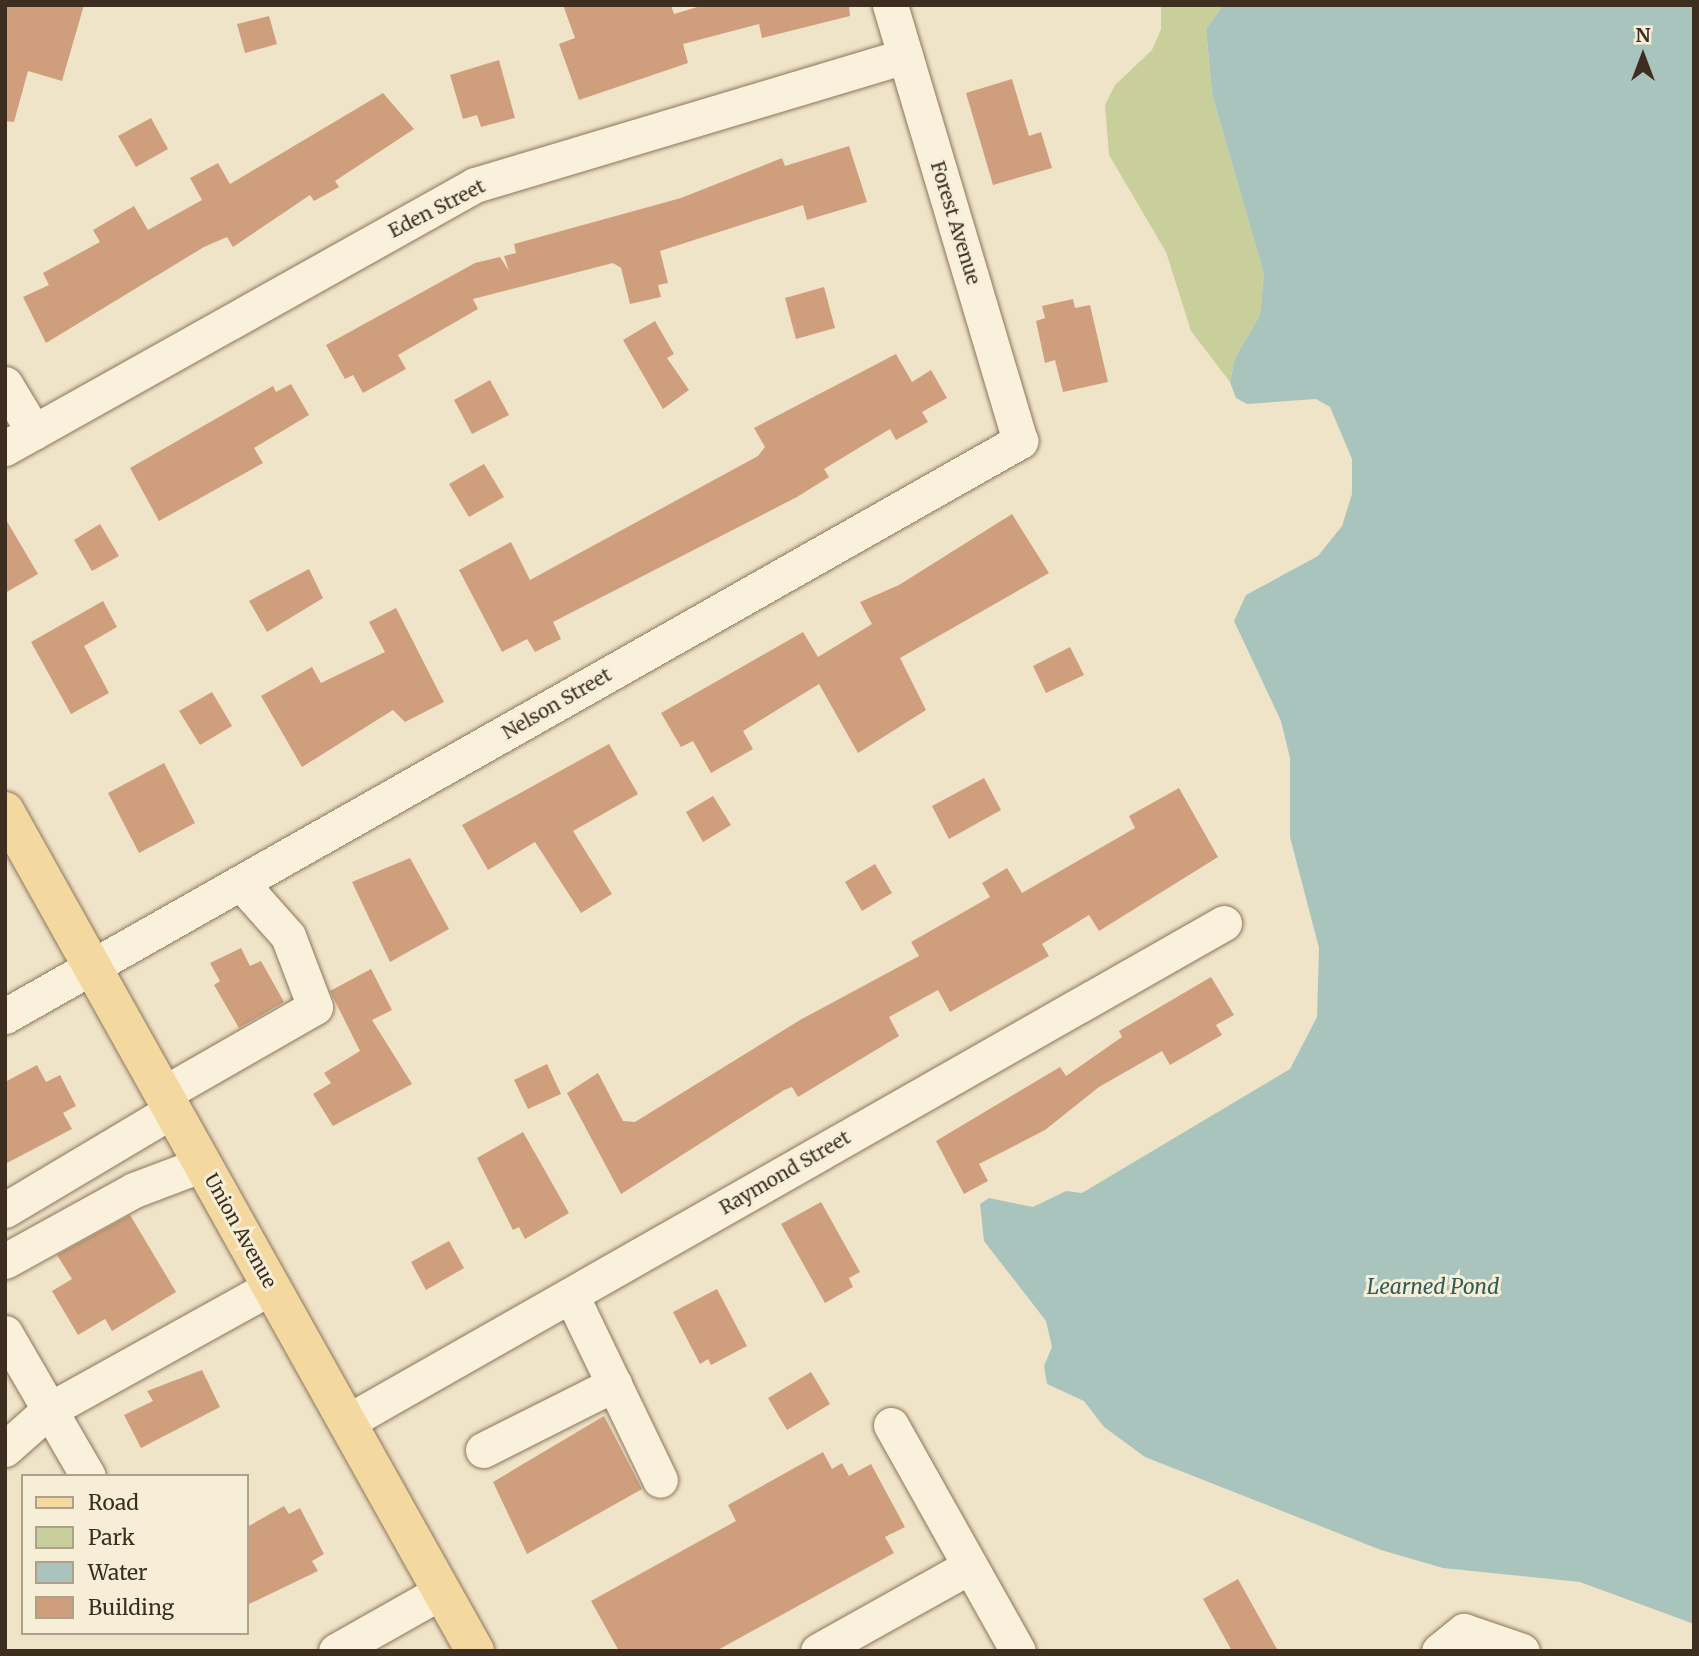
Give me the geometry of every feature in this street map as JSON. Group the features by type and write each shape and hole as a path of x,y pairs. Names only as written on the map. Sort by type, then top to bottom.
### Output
{"main road":[{"name":"Union Avenue","path":"5,811 475,1651"}],"street":[{"name":"Forest Avenue","path":"890,5 1020,441"},
{"name":"Eden Street","path":"20,440 475,185 905,56"},
{"path":"5,384 20,440"},
{"name":"Nelson Street","path":"5,1016 1020,441"},
{"path":"5,1210 315,1007 288,936 241,883"},
{"name":"Raymond Street","path":"347,1422 1224,923"},
{"path":"5,1261 134,1190 203,1164"},
{"path":"5,1449 50,1410 271,1287"},
{"path":"570,1295 660,1480"},
{"path":"5,1333 87,1474"},
{"path":"483,1450 614,1384"},
{"path":"891,1425 1018,1651"},
{"path":"818,1651 970,1566"},
{"path":"336,1651 442,1591"},
{"path":"1439,1651 1464,1630 1522,1651"}],"green space":[{"path":"1161,5 1223,5 1206,29 1212,94 1264,274 1260,315 1235,358 1230,382 1191,331 1166,252 1109,155 1105,105 1115,85 1152,50 1161,29"}],"water":[{"name":"Learned Pond","path":"1223,5 1694,5 1694,1624 1580,1582 1443,1568 1381,1550 1145,1457 1104,1427 1084,1401 1047,1384 1044,1366 1052,1347 1046,1321 984,1241 980,1204 989,1198 1033,1207 1066,1191 1082,1193 1290,1069 1317,1017 1319,948 1290,837 1290,758 1281,721 1234,621 1246,595 1318,556 1342,526 1352,494 1352,459 1330,407 1316,399 1247,404 1236,398 1230,382 1235,358 1260,315 1264,274 1212,94 1206,29"}],"building":[{"path":"5,5 84,5 62,81 28,71 14,122 5,121"},
{"path":"563,5 671,5 674,14 704,5 849,5 850,16 762,38 759,24 683,44 688,63 579,100 559,44 575,38"},
{"path":"269,16 277,44 245,53 237,24"},
{"path":"499,60 515,118 481,127 477,115 463,119 450,75"},
{"path":"1012,79 1029,136 1041,132 1052,168 993,185 966,93"},
{"path":"383,93 414,129 335,181 339,187 314,201 310,195 233,247 227,237 204,247 46,343 23,297 49,285 43,273 100,242 93,230 134,206 148,230 202,200 190,178 218,163 230,184"},
{"path":"151,118 168,149 136,167 118,136"},
{"path":"849,146 867,202 807,220 803,205 660,251 668,283 658,285 661,297 630,304 621,268 613,263 473,299 478,309 398,355 406,369 363,393 353,375 345,379 326,345 475,263 500,257 509,271 504,256 516,253 514,244 681,198 782,158 785,166"},
{"path":"824,287 835,328 796,339 785,298"},
{"path":"1073,299 1075,308 1090,305 1108,382 1063,392 1055,360 1045,363 1036,321 1045,318 1042,306"},
{"path":"655,321 674,354 667,358 689,390 663,409 623,340"},
{"path":"896,354 912,382 931,370 947,398 922,412 928,422 896,440 890,429 824,469 829,477 797,497 553,622 561,639 535,652 527,639 502,652 459,570 511,542 530,580 758,456 765,447 754,428"},
{"path":"490,380 509,415 472,434 454,400"},
{"path":"291,384 309,415 254,448 263,463 159,521 130,468 273,386 276,392"},
{"path":"484,464 504,497 469,517 449,484"},
{"path":"1012,514 1049,573 900,658 926,710 858,753 819,684 743,731 753,749 711,773 693,741 681,747 661,713 803,632 818,657 872,624 860,602 899,585"},
{"path":"5,518 38,574 5,593"},
{"path":"100,524 119,556 92,571 74,540"},
{"path":"309,569 323,598 267,632 249,601"},
{"path":"103,601 117,627 84,646 109,693 71,714 31,642"},
{"path":"396,608 444,702 405,722 393,710 302,767 261,696 312,667 321,683 385,652 369,622"},
{"path":"1070,647 1084,675 1046,693 1033,666"},
{"path":"212,692 232,726 200,745 179,711"},
{"path":"609,744 638,794 573,831 612,894 581,913 535,842 488,870 462,825"},
{"path":"164,763 195,823 139,853 108,793"},
{"path":"984,778 1001,810 949,839 932,806"},
{"path":"1179,788 1218,857 1099,931 1089,915 1042,944 1049,956 950,1012 938,990 889,1017 899,1036 798,1097 792,1087 784,1090 621,1194 567,1093 598,1073 623,1121 635,1122 800,1020 919,956 911,942 990,897 982,883 1007,868 1022,893 1135,828 1129,816"},
{"path":"713,796 731,825 703,842 686,812"},
{"path":"410,858 449,929 390,962 352,882"},
{"path":"875,864 892,893 862,911 845,882"},
{"path":"241,948 250,966 261,961 284,1002 239,1028 214,985 220,981 210,963"},
{"path":"371,969 392,1010 372,1020 412,1084 333,1126 313,1094 331,1083 324,1073 360,1051 330,991"},
{"path":"1211,977 1234,1015 1216,1025 1222,1035 1170,1065 1162,1051 1099,1087 1045,1130 979,1164 988,1181 964,1194 936,1141 1060,1067 1066,1076 1122,1037 1119,1031"},
{"path":"547,1064 561,1094 528,1109 514,1080"},
{"path":"37,1065 46,1082 60,1075 76,1106 63,1113 72,1129 5,1164 5,1082"},
{"path":"523,1132 569,1213 525,1239 519,1227 513,1230 477,1158"},
{"path":"821,1202 860,1272 849,1278 853,1287 825,1303 781,1224"},
{"path":"130,1215 176,1292 112,1331 105,1319 78,1335 52,1291 72,1279 57,1255"},
{"path":"449,1241 464,1268 426,1290 411,1262"},
{"path":"717,1289 747,1346 711,1365 708,1359 700,1364 673,1312"},
{"path":"202,1370 220,1407 141,1448 124,1415 153,1401 147,1391"},
{"path":"811,1372 830,1404 787,1430 768,1398"},
{"path":"604,1416 642,1489 527,1554 493,1482"},
{"path":"823,1452 832,1469 842,1463 849,1476 871,1464 905,1527 885,1537 894,1553 716,1651 619,1651 591,1601 736,1521 728,1505"},
{"path":"284,1506 289,1514 300,1508 324,1554 312,1561 318,1571 248,1605 248,1526"},
{"path":"1238,1579 1278,1651 1232,1651 1203,1599"}]}
